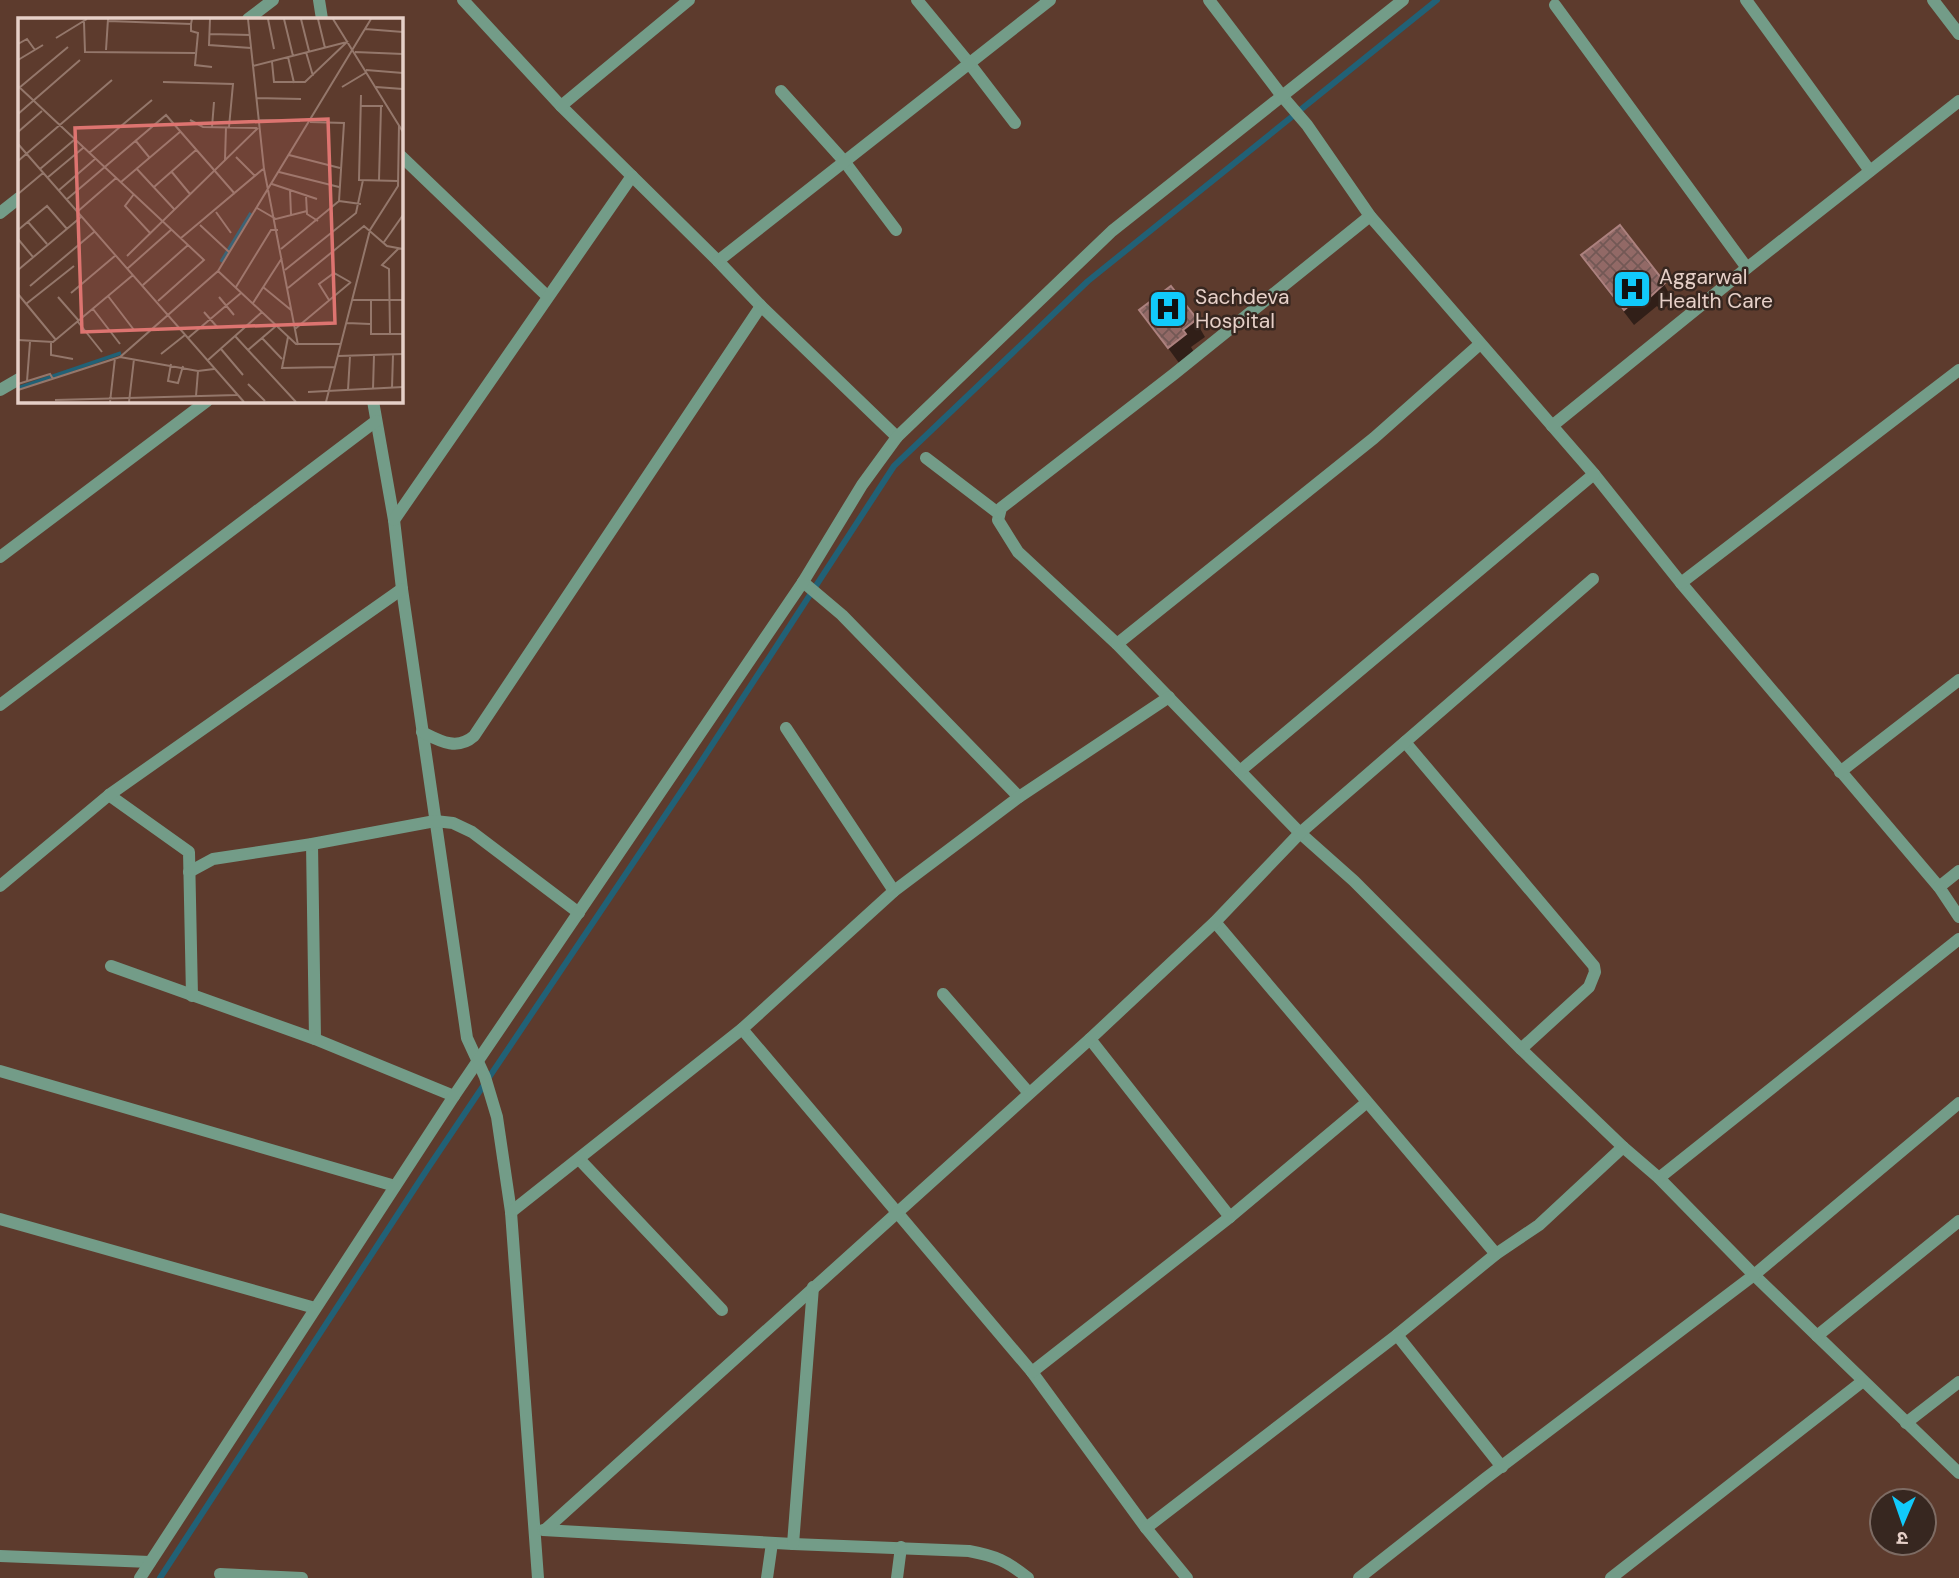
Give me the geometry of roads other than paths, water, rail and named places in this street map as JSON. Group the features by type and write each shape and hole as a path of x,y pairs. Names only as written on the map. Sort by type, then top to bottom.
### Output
{"street":[{"path":"249,18 273,0"},
{"path":"319,0 322,18"},
{"path":"463,0 561,106 761,306 897,437"},
{"path":"561,106 689,0"},
{"path":"917,0 1015,123"},
{"path":"718,261 1050,0"},
{"path":"1209,0 1307,125 1370,216 1594,474 1681,583 1939,887 1959,916"},
{"path":"140,1578 454,1096 807,585 862,485 897,437 1112,231 1286,101 1403,0"},
{"path":"1746,0 1870,171"},
{"path":"1933,0 1959,34"},
{"path":"1555,5 1747,268"},
{"path":"781,91 844,161 896,230"},
{"path":"1552,426 1959,101"},
{"path":"402,157 547,296"},
{"path":"394,520 632,176"},
{"path":"0,213 18,199"},
{"path":"1370,216 1174,374 1016,496 998,513 1001,527 1018,552 1117,645 1300,833 1354,881 1521,1049 1659,1178 1754,1275 1959,1473"},
{"path":"422,732 452,744 468,741 474,736 761,306"},
{"path":"1117,645 1374,438 1480,344"},
{"path":"1681,583 1959,370"},
{"path":"0,390 18,380"},
{"path":"0,556 206,402"},
{"path":"373,402 394,520 467,1038 485,1077 497,1117 511,1212 540,1530 538,1578"},
{"path":"0,705 376,421"},
{"path":"926,458 998,513"},
{"path":"1240,771 1594,474"},
{"path":"540,1530 1090,1038 1215,922 1300,833 1593,579"},
{"path":"807,585 842,615 1019,797"},
{"path":"0,886 109,794 402,589"},
{"path":"1840,772 1959,680"},
{"path":"511,1212 742,1029 894,891 1019,797 1169,698"},
{"path":"786,728 894,891"},
{"path":"1405,742 1594,966 1595,972 1589,987 1521,1049"},
{"path":"109,794 189,852 192,996"},
{"path":"189,872 213,859 435,821 453,823 472,832 579,913"},
{"path":"312,844 315,1038"},
{"path":"1939,887 1959,871"},
{"path":"1215,922 1496,1254"},
{"path":"1659,1178 1959,939"},
{"path":"111,966 315,1038 454,1096"},
{"path":"943,994 1028,1092"},
{"path":"742,1029 1032,1372 1186,1578"},
{"path":"1090,1038 1230,1217"},
{"path":"0,1072 395,1186"},
{"path":"1032,1372 1230,1217 1366,1103"},
{"path":"1359,1578 1754,1275 1959,1103"},
{"path":"1146,1528 1397,1335 1496,1254 1539,1225 1623,1147"},
{"path":"579,1159 722,1310"},
{"path":"0,1219 315,1308"},
{"path":"1817,1336 1959,1221"},
{"path":"793,1544 813,1287"},
{"path":"1397,1335 1502,1467"},
{"path":"1611,1578 1863,1381"},
{"path":"1906,1423 1959,1382"},
{"path":"540,1530 901,1547 992,1555 1010,1563 1028,1578"},
{"path":"767,1578 772,1543"},
{"path":"897,1578 901,1547"},
{"path":"0,1556 150,1562"},
{"path":"220,1574 302,1578"}],"waterway":[{"path":"160,1578 428,1168 699,765 894,466 1088,281 1437,0"}],"place":[{"name":"Aggarwal Health Care","path":"1632,289"},
{"name":"Sachdeva Hospital","path":"1168,309"}]}
